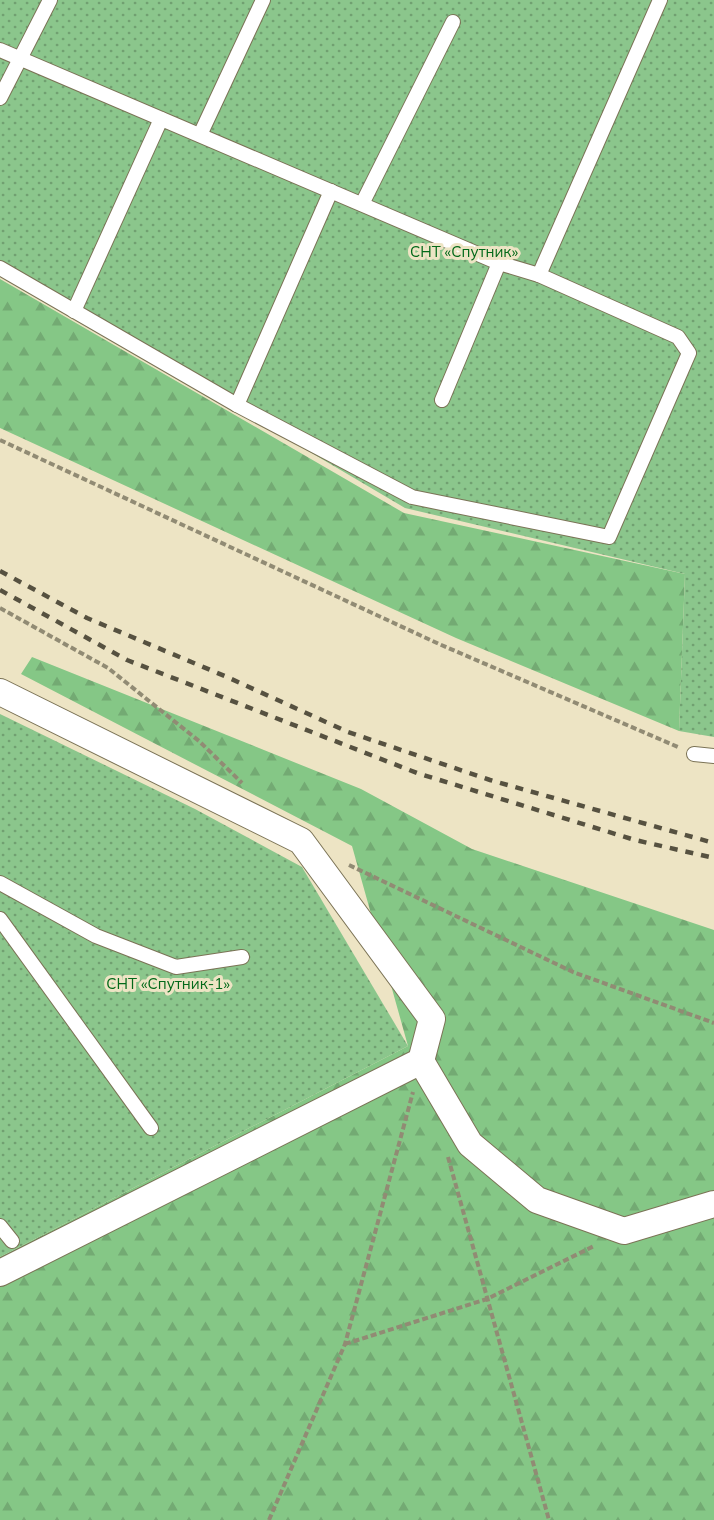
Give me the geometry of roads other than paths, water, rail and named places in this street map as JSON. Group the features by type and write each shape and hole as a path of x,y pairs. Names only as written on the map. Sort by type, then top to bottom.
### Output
{"street":[{"path":"0,692 301,841 432,1019 421,1061 470,1144 537,1200 624,1231 714,1204"},
{"path":"0,1273 421,1061"}],"lane":[{"path":"0,98 50,0"},
{"path":"200,135 263,0"},
{"path":"539,274 660,0"},
{"path":"362,204 453,22"},
{"path":"0,50 499,263 539,274 678,337 689,353 609,537 411,497 237,405 0,268"},
{"path":"74,311 161,119"},
{"path":"237,405 331,191"},
{"path":"442,400 499,263"},
{"path":"694,754 714,756"},
{"path":"0,883 96,936 176,967 242,957"},
{"path":"0,920 151,1128"},
{"path":"0,1226 12,1241"}],"railway":[{"path":"0,571 87,618 227,677 348,732 490,780 714,843"},
{"path":"0,590 127,660 417,773 635,840 714,858"}],"park label":[{"name":"СНТ «Спутник»","path":"464,251"},
{"name":"СНТ «Спутник-1»","path":"168,983"}]}
